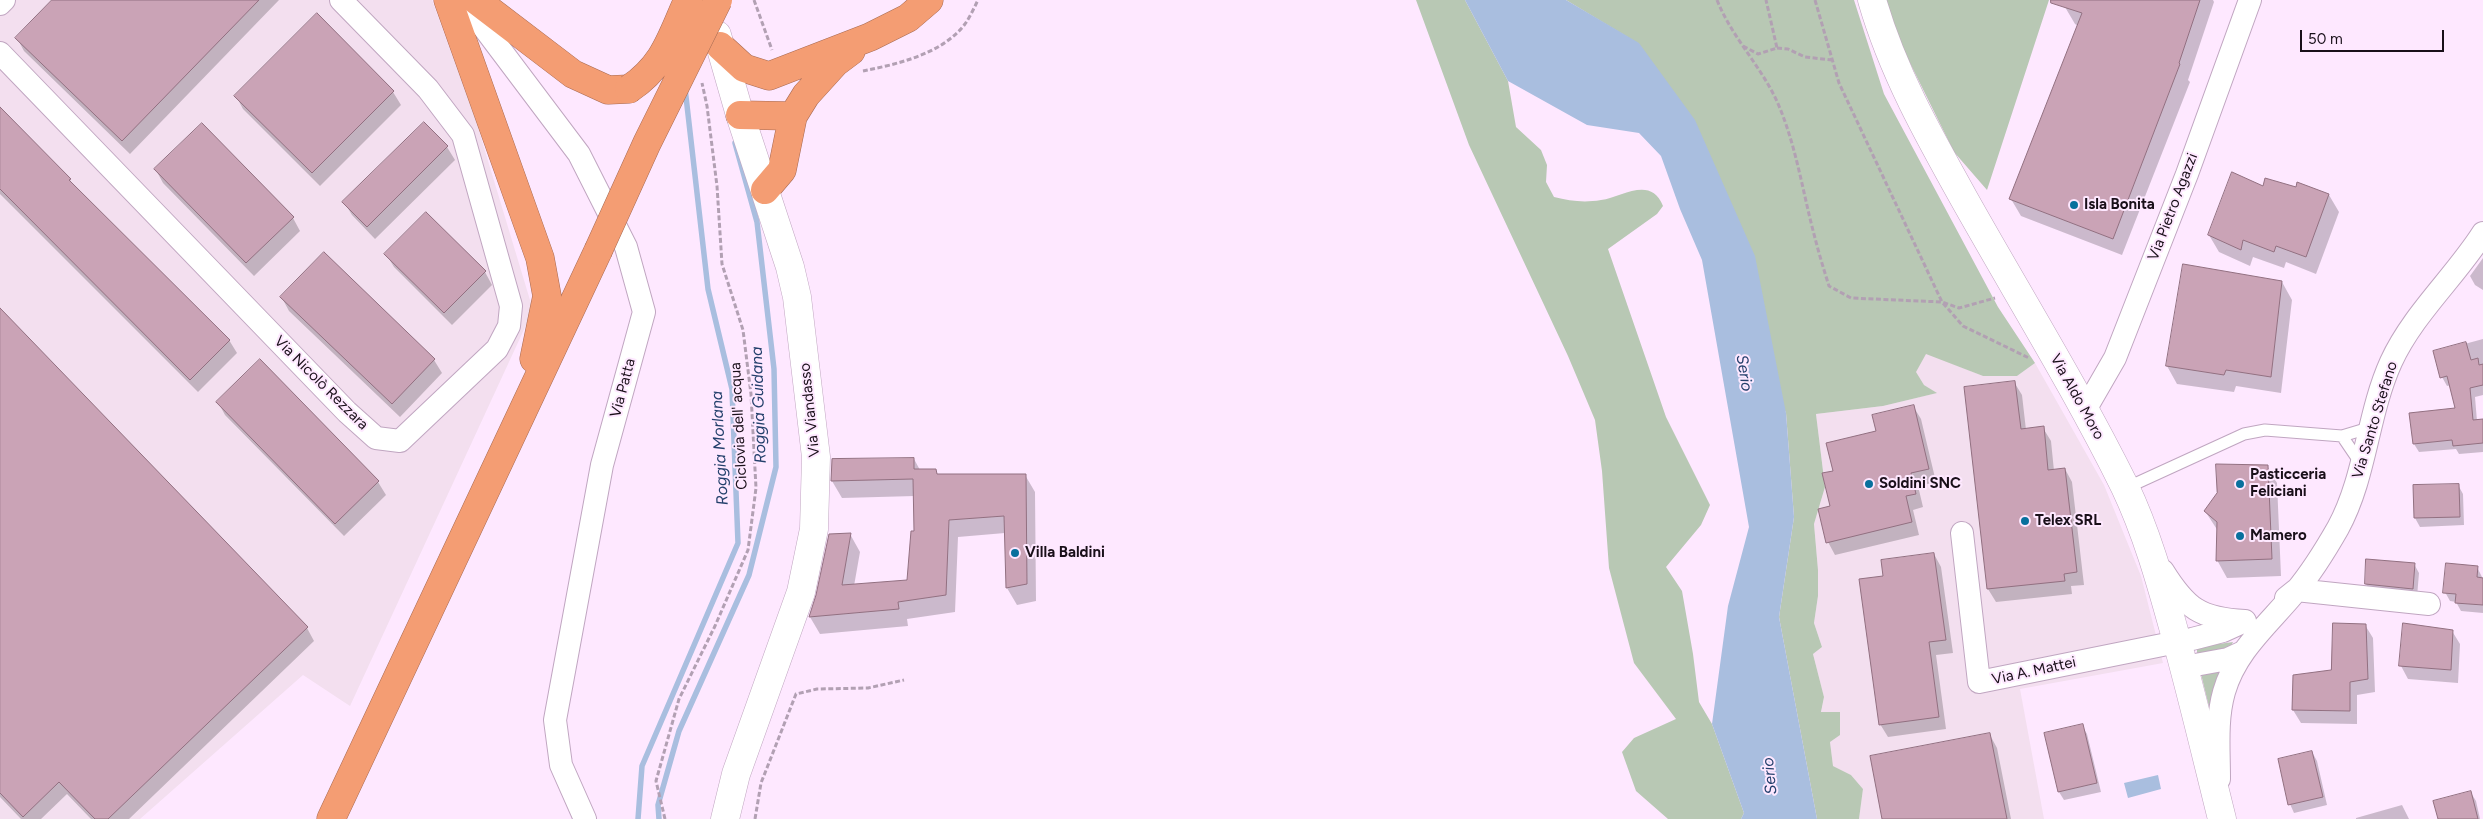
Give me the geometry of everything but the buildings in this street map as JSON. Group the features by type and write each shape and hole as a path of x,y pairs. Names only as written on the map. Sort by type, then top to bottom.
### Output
{"highway":[{"path":"448,0 540,258 547,296 540,340 512,432"},
{"path":"476,0 574,74 608,90 629,89 645,79 659,63 688,0"},
{"path":"330,819 598,251 647,143 708,0"},
{"path":"647,143 718,0"},
{"path":"793,116 740,115 752,95 774,74 870,37 908,18 929,0"},
{"path":"765,190 782,170 793,116 806,95 835,63 870,37"},
{"path":"720,46 744,68 774,74"}],"street":[{"path":"0,4 4,0"},
{"name":"Via Nicolò Rezzara","path":"0,53 347,412 376,438 400,441 497,350 509,326 511,306 463,135 428,88 341,0"},
{"name":"Via Patta","path":"463,0 580,154 626,247 644,312 602,465 555,720 561,765 585,819"},
{"name":"Via Viandasso","path":"708,0 740,115 790,267 797,297 816,457 814,529 801,592 736,774 726,819"},
{"name":"Via Aldo Moro","path":"1872,0 1889,51 1908,96 2015,290 2085,410 2126,488 2152,556 2177,641 2221,815"},
{"name":"Via Pietro Agazzi","path":"2085,410 2115,358 2186,174 2250,0"},
{"name":"Via Santo Stefano","path":"2221,815 2218,722 2224,692 2243,652 2296,590 2338,527 2362,466 2390,363 2405,335 2466,261 2483,233"},
{"name":"Via A. Mattei","path":"1962,533 1979,682 2177,641"},
{"path":"2152,556 2179,597 2201,613 2224,619 2245,621"},
{"path":"2296,590 2429,604"},
{"name":"Via Santo Stefano","path":"2177,641 2223,631 2270,610 2296,590"},
{"name":"Via Santo Stefano","path":"2184,667 2228,659 2243,652"}],"lane":[{"path":"2126,488 2244,434 2265,430 2342,436 2372,427"},
{"path":"2342,436 2362,466"}],"path":[{"path":"754,0 774,74"},
{"path":"856,72 907,62 939,46 965,25 978,0"},
{"path":"1717,0 1742,46 1761,70 1778,103 1791,136 1815,238 1829,286 1850,298 1942,302 1959,308 1984,302 2015,290"},
{"path":"1766,0 1777,48"},
{"path":"1815,0 1832,60 1854,118 1942,302 1963,326 2034,362"},
{"path":"1742,46 1758,54 1777,48 1788,49 1805,57 1832,60"},
{"name":"Ciclovia dell' acqua","path":"664,819 656,781 679,699 715,626 748,550 756,488 751,394 743,330 722,264 717,186 707,106"},
{"path":"755,819 761,783 796,694 817,689 868,688 904,680"}],"shaded area":[{"path":"0,0 432,0 476,121 533,310 350,706 303,675 140,819 0,819"},
{"path":"1926,353 1983,376 2017,376 2035,363 2104,485 2141,576 2163,663 2020,689 2044,819 1859,819 1863,789 1851,775 1833,766 1830,742 1839,712 1821,713 1824,697 1813,654 1822,647 1814,623 1818,596 1818,570 1814,524 1825,487 1816,414 1883,406 1936,393 1924,385 1915,372"}],"green space":[{"path":"1416,0 1465,0 1508,81 1516,127 1541,150 1547,165 1546,182 1554,197 1566,200 1595,201 1635,190 1644,190 1658,197 1663,206 1657,214 1608,249 1666,417 1710,505 1701,525 1666,567 1682,591 1699,702 1712,724 1744,813 1741,819 1668,819 1636,791 1622,752 1634,738 1676,719 1634,663 1609,568 1602,471 1595,420 1568,356 1469,145"},
{"path":"1566,0 1854,0 1884,94 1998,307 2035,363 2017,376 1983,376 1926,354 1916,372 1924,385 1937,393 1883,406 1816,414 1825,487 1814,524 1818,596 1814,623 1822,647 1813,654 1824,697 1821,712 1840,712 1840,735 1830,742 1833,766 1851,775 1863,789 1859,819 1817,819 1779,617 1794,517 1786,413 1639,44"},
{"path":"1879,0 2049,0 1987,190 1954,152 1908,59 1880,25"},
{"path":"2233,642 2231,646 2197,656 2197,647"},
{"path":"2227,666 2211,715 2201,674"}],"water":[{"name":"Serio","path":"1465,0 1566,0 1639,43 1695,120 1755,256 1786,413 1794,517 1779,617 1817,819 1741,819 1744,813 1712,724 1728,606 1749,527 1702,260 1680,209 1661,156 1639,133 1587,125 1508,81"},
{"path":"2158,775 2161,789 2128,798 2124,783"}],"waterway":[{"name":"Roggia Morlana","path":"638,819 642,766 738,543 732,389 708,289 685,88"},
{"name":"Roggia Guidana","path":"659,819 658,805 679,731 749,575 776,467 774,369 757,222 735,143"}],"place":[{"name":"Isla Bonita","path":"2074,205"},
{"name":"Soldini SNC","path":"1869,484"},
{"name":"Pasticceria Feliciani","path":"2240,484"},
{"name":"Telex SRL","path":"2025,521"},
{"name":"Mamero","path":"2240,536"},
{"name":"Villa Baldini","path":"1015,553"}]}
